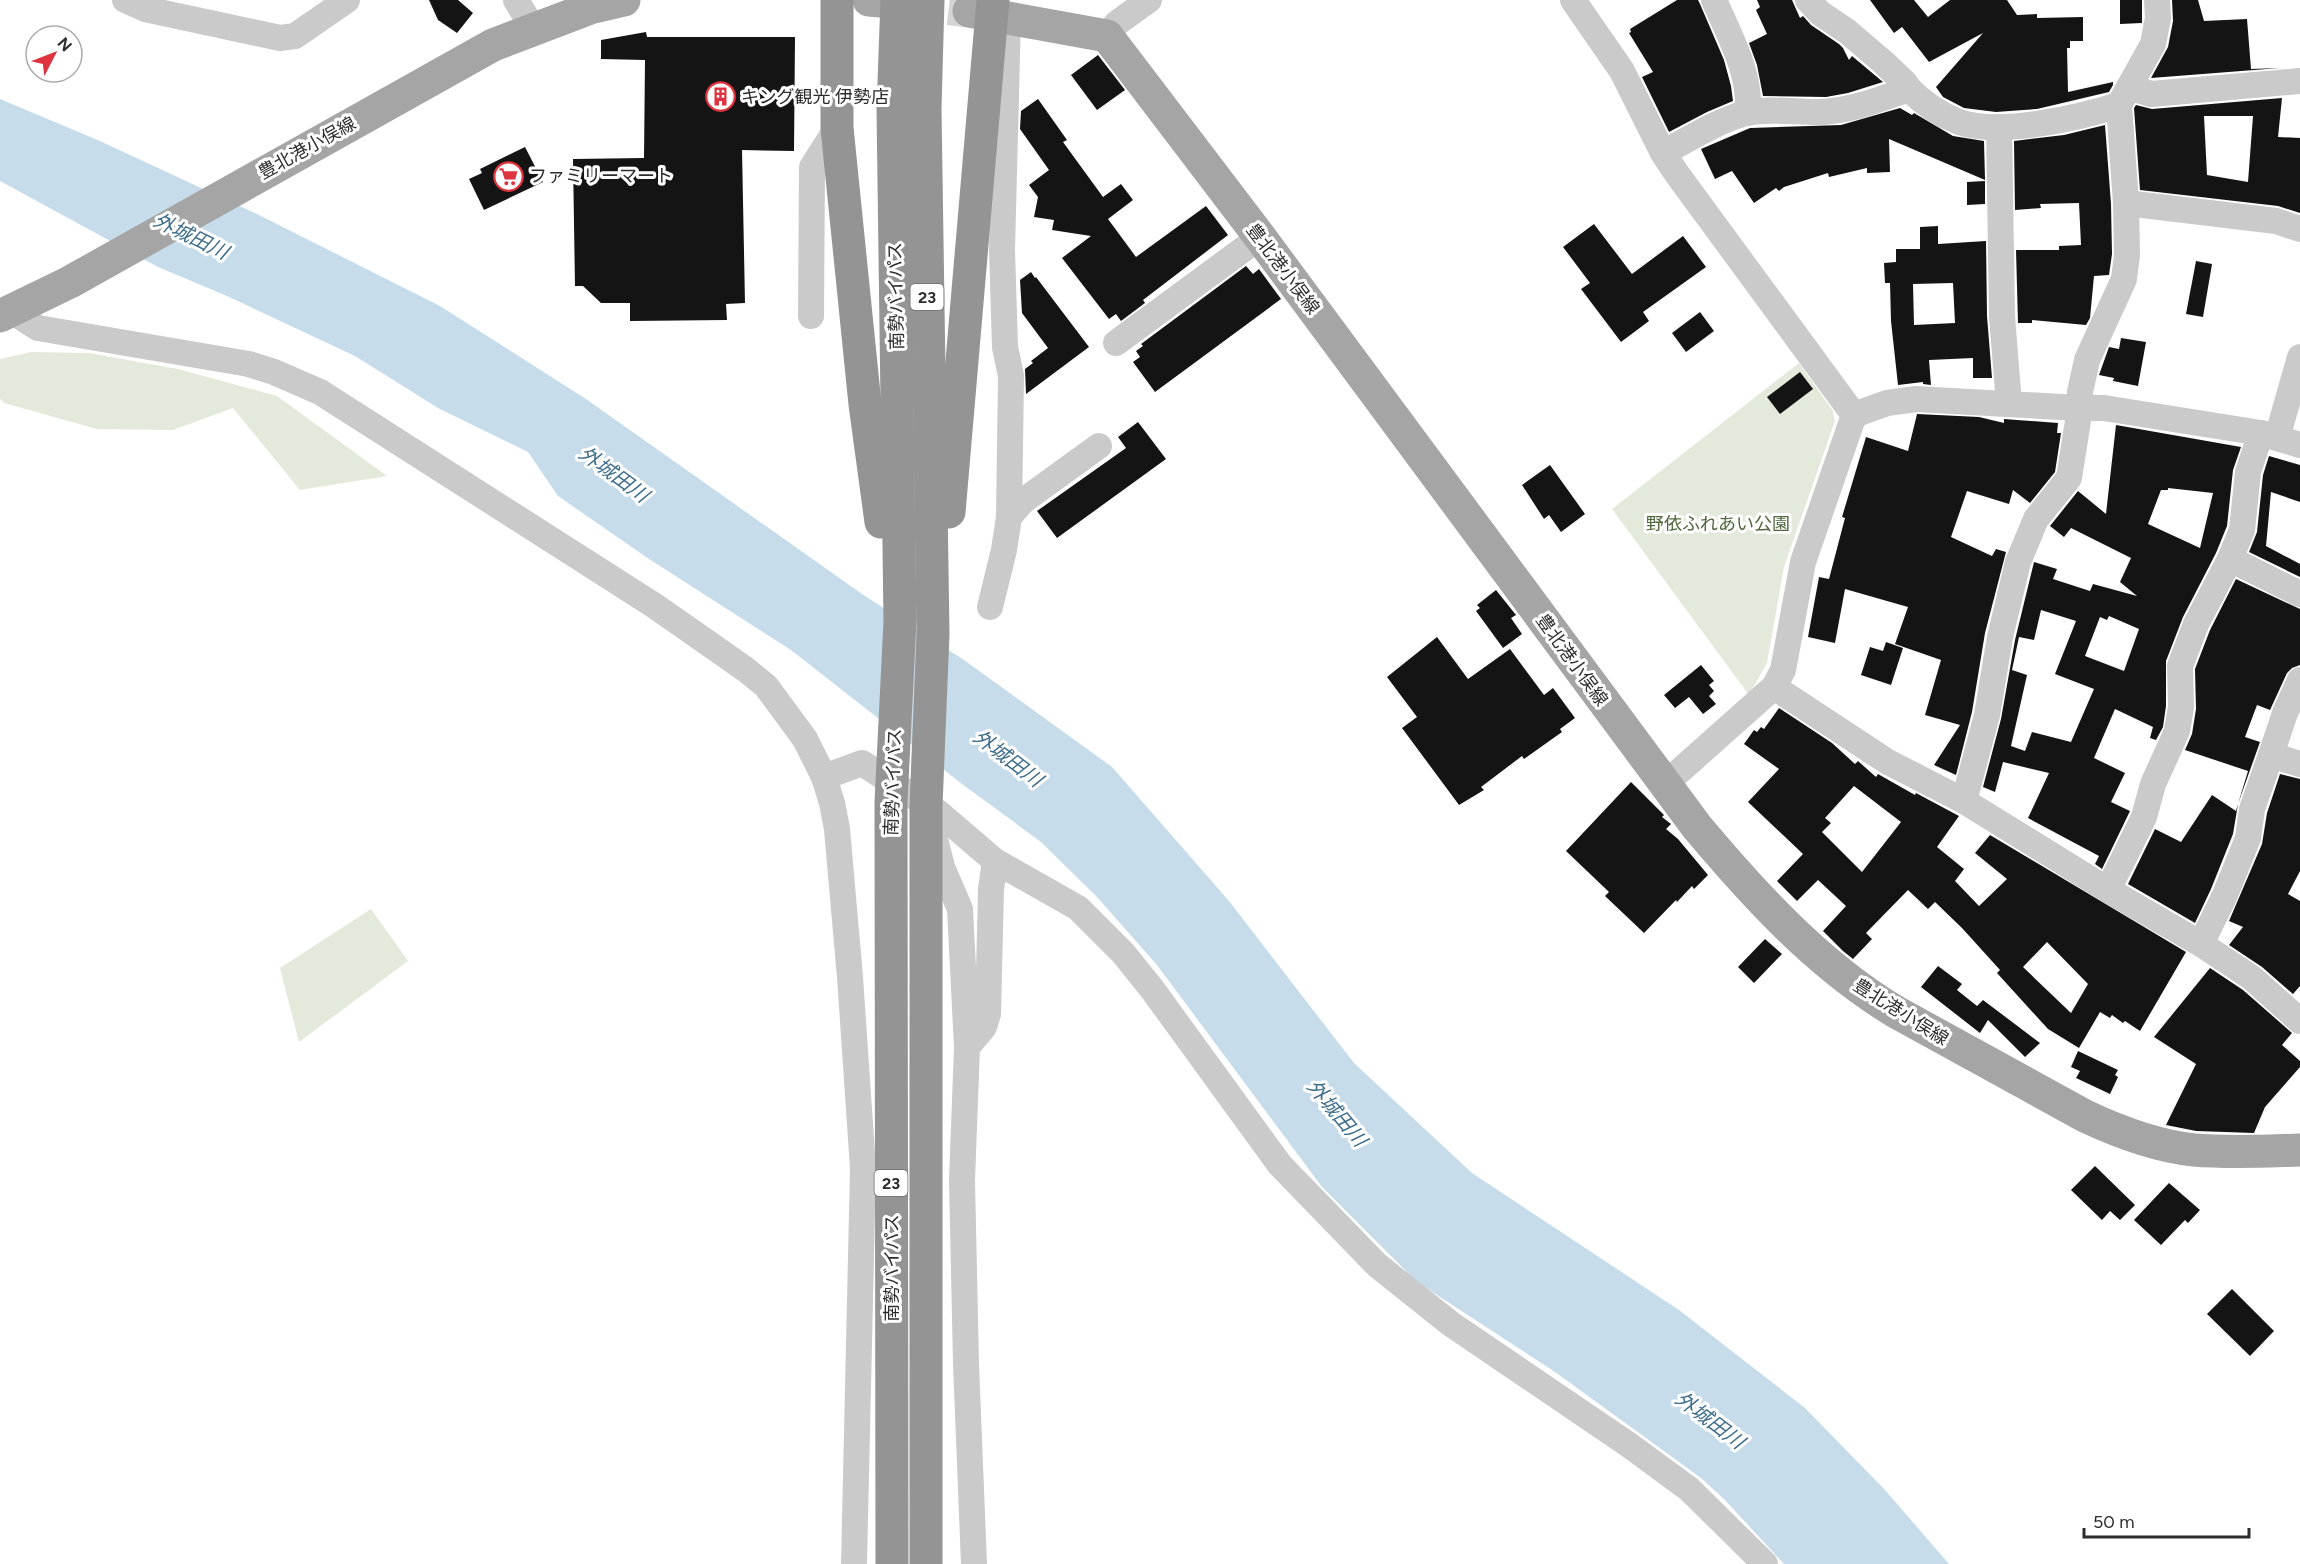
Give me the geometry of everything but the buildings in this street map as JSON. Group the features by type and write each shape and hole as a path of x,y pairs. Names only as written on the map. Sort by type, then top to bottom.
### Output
{"highway":[{"path":"837,0 837,128 865,404 885,548 900,621"},
{"name":"南勢バイパス","path":"892,1564 891,801 900,621 893,109 897,0"},
{"name":"南勢バイパス","path":"926,1564 926,806 933,634 925,108 928,0"},
{"path":"933,634 947,564 947,539 990,11"}],"main road":[{"name":"豊北港小俣線","path":"7,314 70,282 493,45 590,9 624,0"},
{"path":"869,0 881,1"},
{"path":"990,11 1107,36"},
{"name":"豊北港小俣線","path":"1107,36 1260,237 1697,827 1730,866 1814,951 1868,996 2116,1131 2194,1150 2300,1150"}],"street":[{"path":"125,0 145,9 280,38 295,36 347,0"},
{"path":"516,0 534,30"},
{"path":"1107,36 1117,23 1149,0"},
{"path":"1573,0 1622,71 1663,153 1854,414"},
{"path":"1714,0 1740,60 1749,93 1749,113"},
{"path":"1808,0 1820,13 1848,32 1883,62 1921,100 1959,122 1999,127 2080,116 2124,96 2300,81"},
{"path":"1964,801 1987,715 2000,637 2018,562 2036,519 2069,478 2080,408 2080,392 2087,360 2124,279 2127,255 2124,96 2153,44 2158,18 2157,0"},
{"path":"990,11 1005,347 1011,376 1009,517 1004,550 990,606"},
{"path":"1663,153 1728,119 1749,113 1817,112 1859,107 1909,89"},
{"path":"1999,127 2002,316 2009,404"},
{"path":"811,316 812,167 837,128"},
{"path":"2126,202 2276,221 2300,228"},
{"path":"1116,343 1260,237"},
{"path":"7,314 38,328 249,364 297,381 340,404 388,437 655,606 745,669 766,686 805,739 824,777 837,829 863,1168 854,1564"},
{"path":"2108,890 2144,817 2153,784 2177,731 2181,707 2180,666 2192,635 2242,530 2248,472 2279,439 2300,357"},
{"path":"1854,414 1887,403 1916,399 2104,408 2279,439"},
{"path":"1665,783 1774,687 1783,670 1803,562 1854,414"},
{"path":"1009,517 1023,501 1099,446"},
{"path":"2230,559 2300,594"},
{"path":"2201,944 2225,895 2248,838 2252,809 2285,713 2300,680"},
{"path":"1774,687 1888,762 1964,801 2108,890 2201,944 2252,978 2300,1021"},
{"path":"2271,754 2300,764"},
{"path":"824,777 862,763 939,813 995,861 1078,908 1123,953 1152,989 1261,1142 1307,1194 1377,1265 1451,1324 1620,1438 1689,1489 1765,1564"},
{"path":"926,806 942,867 960,909 967,1047 962,1180 974,1564"},
{"path":"967,1047 984,1027 987,1014 991,889 995,861"}],"green space":[{"path":"31,352 89,353 178,369 277,396 387,476 300,490 233,408 173,430 97,429 4,403 0,399 0,359"},
{"name":"野依ふれあい公園","path":"1799,363 1833,411 1835,421 1784,567 1767,663 1749,695 1612,509"},
{"path":"371,909 408,961 299,1042 280,968"}],"water":[{"name":"外城田川","path":"0,99 100,141 257,214 440,306 586,399 862,594 964,660 1112,767 1229,901 1354,1063 1472,1173 1679,1310 1805,1408 1885,1490 1949,1564 1784,1564 1724,1499 1701,1478 1555,1372 1417,1282 1322,1187 1157,965 1097,897 1041,842 962,784 791,650 649,559 558,496 528,452 438,408 355,356 227,296 158,267 0,181"}],"tunnel":[{"path":"900,3 969,11"}],"place":[{"name":"キング観光 伊勢店","path":"720,97"},
{"name":"ファミリーマート","path":"508,176"}]}
